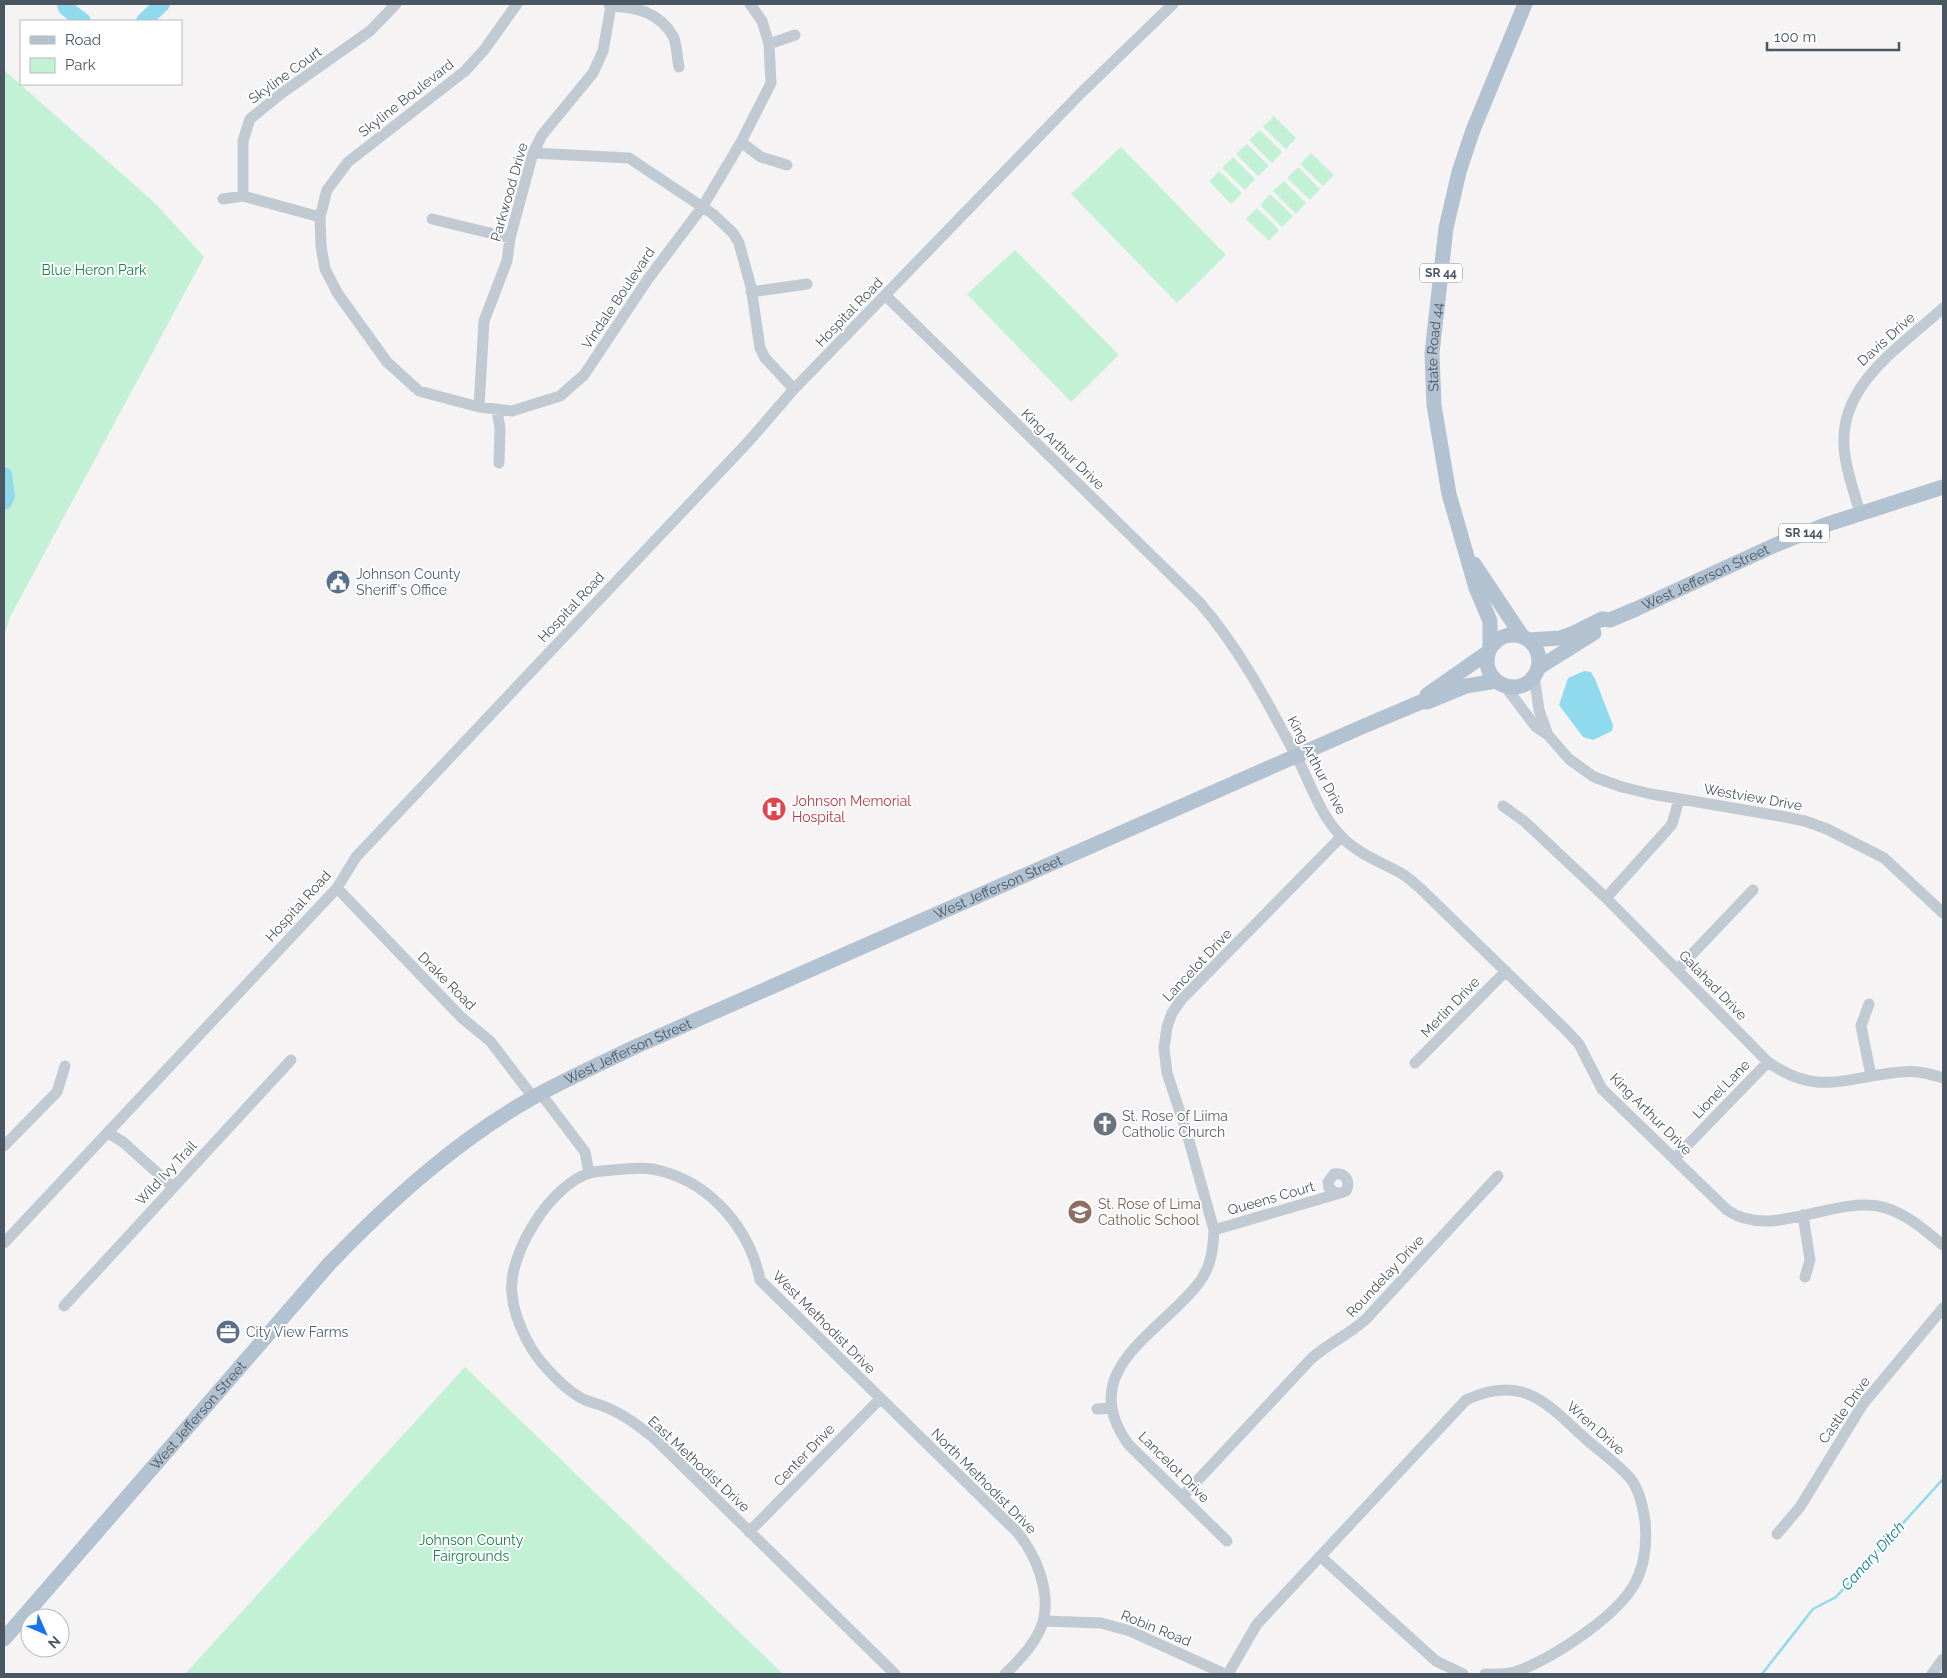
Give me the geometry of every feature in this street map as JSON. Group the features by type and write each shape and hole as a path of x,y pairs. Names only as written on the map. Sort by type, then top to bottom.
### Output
{"main road":[{"name":"State Road 44","path":"1489,650 1490,621 1476,588 1449,494 1436,414 1432,353 1446,228 1459,172 1473,130 1525,4"},
{"name":"West Jefferson Street","path":"1536,672 1605,626 1610,620 1773,546 1860,513 1943,487"},
{"name":"State Road 44","path":"1467,552 1526,638"},
{"name":"West Jefferson Street","path":"1526,638 1560,638 1602,619 1610,620"},
{"path":"1507,635 1526,638 1538,653 1536,672 1521,686 1500,683 1487,666 1489,650 1500,638 1507,635"},
{"name":"West Jefferson Street","path":"4,1639 330,1263 429,1169 476,1134 537,1095 637,1046 1421,702 1489,650"},
{"name":"West Jefferson Street","path":"1421,702 1427,702 1466,686 1500,683"}],"street":[{"name":"Skyline Court","path":"242,196 243,141 250,119 282,93 370,31 396,4"},
{"name":"Skyline Boulevard","path":"479,407 419,392 387,362 338,294 325,269 321,246 320,216 327,190 348,162 465,71 484,50 517,4"},
{"name":"Vindale Boulevard","path":"479,407 512,412 560,396 584,375 648,278 703,206 741,142 771,83 769,44 762,22 750,4"},
{"name":"Hospital Road","path":"5,1237 108,1133 337,888 356,856 742,448 794,389 1080,94 1173,4"},
{"path":"610,5 629,7 656,15 673,36 679,67"},
{"name":"Parkwood Drive","path":"479,407 484,322 507,261 510,238 533,153 542,135 593,73 603,51 610,5"},
{"path":"769,44 796,35"},
{"path":"741,142 761,157 787,165"},
{"path":"533,153 629,158 703,206 733,233 739,243 751,292 760,348 764,358 794,389"},
{"path":"223,199 242,196 320,216"},
{"path":"432,219 510,238"},
{"path":"751,292 807,284"},
{"name":"King Arthur Drive","path":"885,295 1200,603 1222,628 1241,657 1296,756 1320,807 1341,837 1362,854 1399,872 1421,889 1579,1044 1602,1089 1736,1216 1764,1221 1859,1204 1880,1206 1902,1214 1943,1245"},
{"name":"Davis Drive","path":"1860,513 1850,479 1844,447 1844,428 1848,411 1865,379 1943,308"},
{"path":"497,409 500,428 499,463"},
{"name":"Westview Drive","path":"1536,672 1538,710 1548,735"},
{"name":"Westview Drive","path":"1500,683 1536,727 1548,735 1569,759 1594,777 1622,787 1679,800 1780,816 1827,829 1884,858 1943,913"},
{"path":"1606,898 1672,824 1679,800"},
{"name":"Galahad Drive","path":"1503,806 1524,821 1606,898 1768,1062 1793,1078 1831,1083 1903,1071 1924,1073 1943,1078"},
{"name":"Lancelot Drive","path":"1227,1540 1129,1445 1118,1429 1112,1408 1113,1385 1120,1367 1130,1351 1198,1284 1212,1258 1214,1230 1186,1130 1167,1073 1164,1048 1167,1027 1172,1013 1191,989 1341,837"},
{"name":"Drake Road","path":"337,888 462,1018 490,1041 585,1152 589,1173"},
{"path":"1677,970 1753,890"},
{"name":"Merlin Drive","path":"1415,1063 1506,971"},
{"path":"1868,1004 1861,1026 1871,1076"},
{"name":"Wild Ivy Trail","path":"64,1306 291,1060"},
{"name":"Lionel Lane","path":"1674,1159 1768,1062"},
{"path":"4,1146 57,1092 65,1066"},
{"path":"108,1133 123,1142 172,1187"},
{"name":"West Methodist Drive","path":"589,1173 638,1168 662,1171 688,1182 716,1200 737,1224 749,1244 760,1280 880,1399"},
{"name":"East Methodist Drive","path":"589,1173 551,1202 530,1228 517,1262 511,1293 519,1322 541,1361 556,1378 583,1399 610,1409 654,1438 749,1532"},
{"name":"Roundelay Drive","path":"1183,1496 1310,1358 1322,1348 1356,1329 1498,1176"},
{"name":"Queens Court","path":"1214,1230 1337,1194"},
{"path":"1803,1215 1810,1260 1805,1277"},
{"name":"Castle Drive","path":"1778,1534 1800,1507 1863,1404 1943,1308"},
{"name":"Wren Drive","path":"1227,1674 1257,1624 1466,1400 1500,1390 1520,1392 1540,1398 1632,1479 1644,1507 1646,1533 1644,1563 1631,1591 1607,1617 1568,1645 1514,1672 1485,1674"},
{"name":"Center Drive","path":"749,1532 880,1399"},
{"name":"North Methodist Drive","path":"880,1399 1027,1544 1039,1571 1043,1588 1043,1621 1033,1641 1018,1662 1005,1674"},
{"path":"1097,1409 1112,1408"},
{"path":"749,1532 895,1674"},
{"path":"1320,1556 1436,1661 1463,1674"},
{"name":"Robin Road","path":"1043,1621 1101,1623 1130,1631 1227,1674"},
{"path":"1932,1674 1943,1659"}],"green space":[{"name":"Blue Heron Park","path":"4,70 156,204 204,257 10,617 4,636"},
{"path":"1274,116 1296,138 1286,149 1263,127"},
{"path":"1260,130 1282,152 1272,163 1249,140"},
{"path":"1247,144 1269,166 1258,176 1236,154"},
{"path":"1121,147 1226,255 1177,303 1071,194"},
{"path":"1311,153 1334,175 1323,186 1300,164"},
{"path":"1233,157 1255,179 1245,190 1222,168"},
{"path":"1298,167 1320,189 1310,200 1287,178"},
{"path":"1219,171 1242,193 1231,204 1209,181"},
{"path":"1284,181 1306,203 1296,214 1273,191"},
{"path":"1270,194 1293,216 1282,227 1260,205"},
{"path":"1257,208 1279,230 1269,241 1246,219"},
{"path":"1015,250 1119,355 1071,402 967,294"},
{"name":"Johnson County Fairgrounds","path":"465,1367 783,1674 185,1674"}],"water":[{"path":"1584,671 1591,672 1595,679 1613,725 1612,731 1593,740 1583,737 1559,705 1568,678"}],"waterway":[{"path":"65,4 66,8 82,20"},
{"path":"145,20 162,4"},
{"path":"4,475 7,496 4,502"},
{"name":"Canary Ditch","path":"1762,1674 1813,1609 1836,1597 1943,1479"}],"place":[{"name":"Johnson County Sheriff's Office","path":"338,582"},
{"name":"Johnson Memorial Hospital","path":"774,809"},
{"name":"St. Rose of Liima Catholic Church","path":"1105,1124"},
{"name":"St. Rose of Lima Catholic School","path":"1080,1212"},
{"name":"City View Farms","path":"228,1332"}]}
